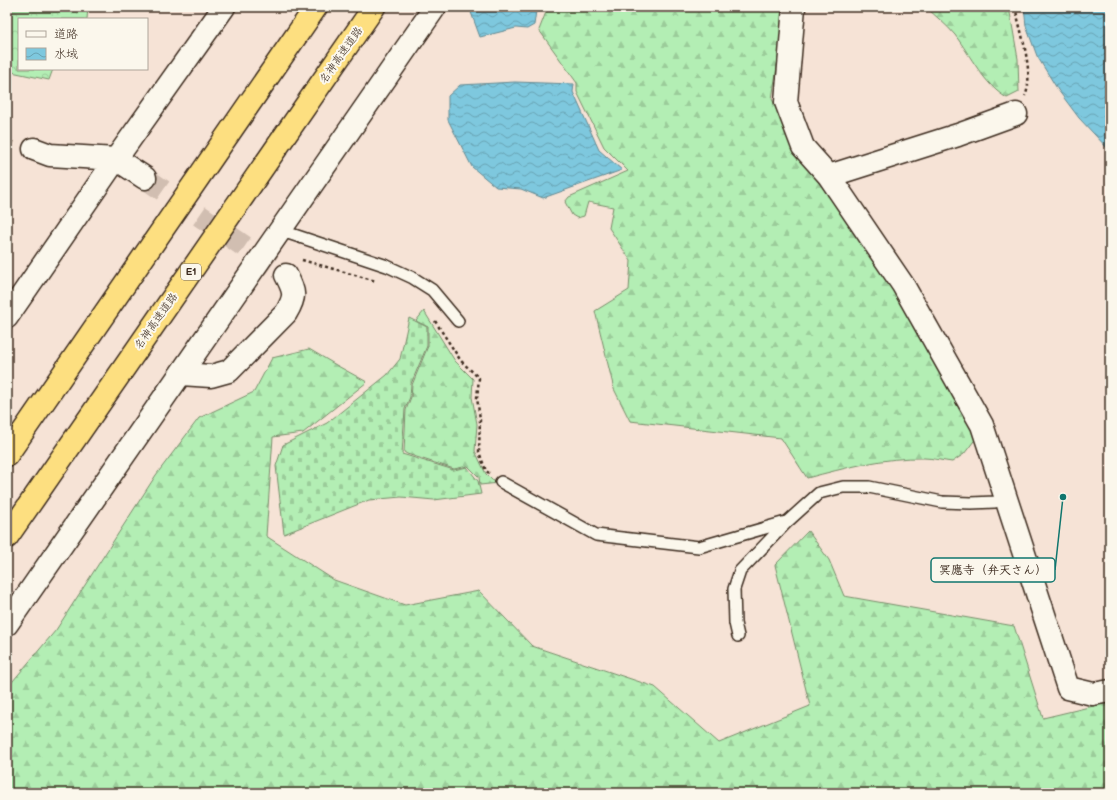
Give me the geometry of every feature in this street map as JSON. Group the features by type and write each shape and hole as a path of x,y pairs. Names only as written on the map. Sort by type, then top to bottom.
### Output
{"highway":[{"path":"7,455 316,7"},
{"name":"名神高速道路","path":"7,537 374,7"}],"street":[{"path":"7,317 116,159 224,7"},
{"path":"7,624 435,7"},
{"path":"794,7 786,102 803,147 829,176 903,285 982,425 1068,688 1093,694 1110,691"},
{"path":"829,176 958,135 1016,114"},
{"path":"34,149 50,155 116,159 145,178"},
{"path":"180,374 211,376 229,372 286,313 292,302 293,288 291,268"}],"lane":[{"path":"280,230 387,266 414,278 432,290 458,322"},
{"path":"501,482 596,535 699,547 787,522"},
{"path":"738,636 735,623 734,589 740,571 787,522 819,493 843,487 869,487 942,502 995,502 1005,498"}],"path":[{"path":"1014,7 1027,60 1028,90 1016,114"},
{"path":"291,268 302,260 378,282"},
{"path":"431,316 461,361 479,378 477,398 480,419 479,452 486,471 501,482"}],"green space":[{"path":"7,7 88,7 87,18 18,18 18,70 53,70 49,80 7,71"},
{"path":"548,7 786,7 772,99 795,149 893,287 977,437 964,454 952,462 927,458 895,459 865,464 807,478 781,438 630,421 614,389 595,311 629,290 631,261 609,228 613,207 588,202 584,216 577,218 572,215 565,202 569,197 628,171 604,147 577,92 577,83 539,30"},
{"path":"926,7 1009,7 1018,59 1019,92 1007,98 991,86 978,70 955,35"},
{"path":"424,311 455,361 473,379 472,397 477,424 475,451 486,474 492,480 499,483 480,485 479,477 468,466 454,469 404,452 406,410 411,397 412,385 428,346 428,327 416,321"},
{"path":"409,318 427,327 427,346 411,384 410,397 405,409 402,454 454,470 467,467 478,481 481,494 434,500 401,497 369,500 284,534 276,466 283,445 327,423 387,375 400,359"},
{"path":"309,349 367,382 303,433 273,437 266,536 334,580 405,605 479,591 532,646 655,687 719,743 810,706 775,565 808,531 829,560 844,596 1014,626 1043,718 1110,702 1110,793 7,793 7,688 56,630 156,475 199,418 254,392 272,358"}],"water":[{"path":"469,7 538,7 534,25 527,29 516,28 480,37"},
{"path":"1024,7 1110,7 1110,151 1079,118 1058,90 1037,56 1026,26"},
{"path":"515,82 574,84 573,92 599,150 622,170 543,198 521,189 496,187 472,167 448,120 448,96 460,85"}],"tunnel":[{"path":"145,178 286,275"}],"place":[{"name":"冥應寺（弁天さん）","path":"1063,497"}]}
